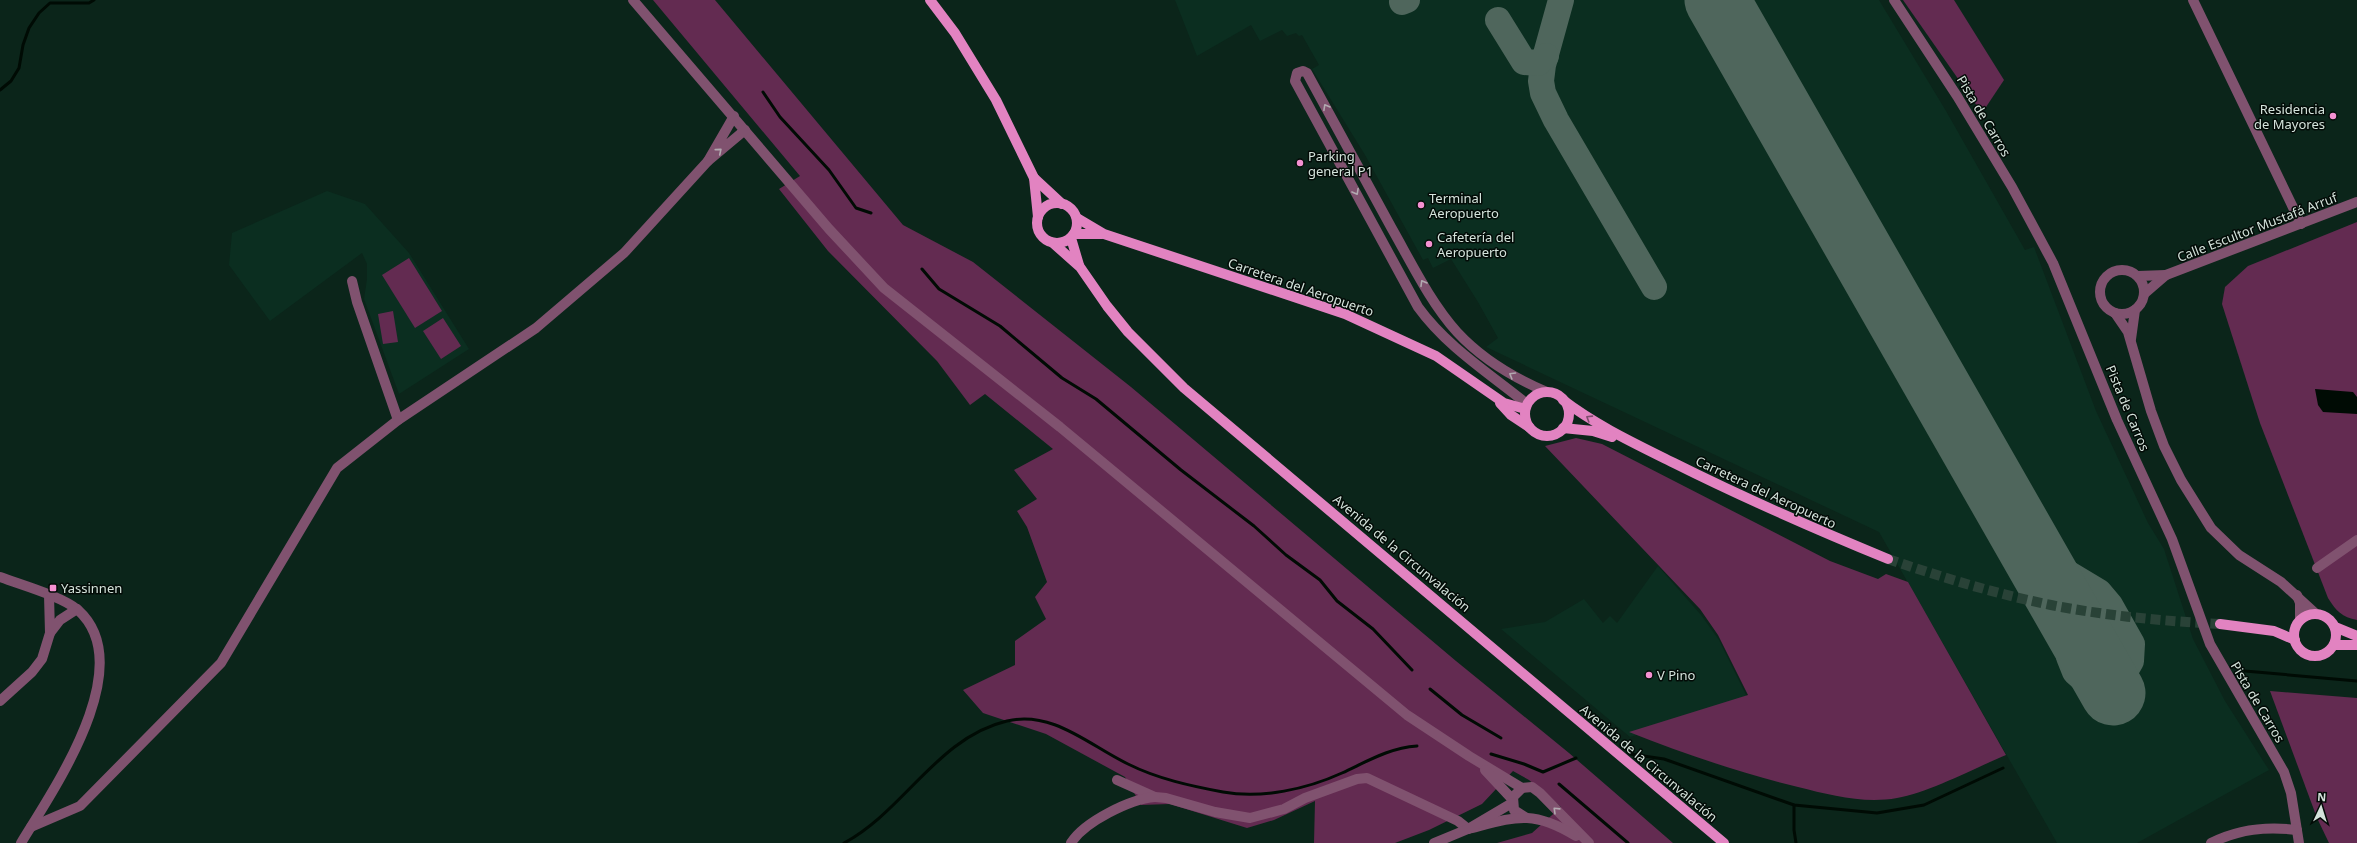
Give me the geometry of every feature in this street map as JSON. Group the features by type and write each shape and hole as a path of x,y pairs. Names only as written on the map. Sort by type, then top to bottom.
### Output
{"main road":[{"path":"930,0 955,33 996,100 1034,178 1039,233 1047,241 1060,244 1073,236"},
{"path":"1034,178 1062,204 1073,211 1077,218 1073,236 1080,267"},
{"path":"1038,217 1045,207 1050,204 1062,204"},
{"name":"Carretera del Aeropuerto","path":"1077,218 1104,234 1345,314 1436,356 1498,399 1511,406 1526,406"},
{"name":"Carretera del Aeropuerto","path":"1073,236 1104,234"},
{"path":"1053,243 1080,267"},
{"name":"Avenida de la Circunvalación","path":"1080,267 1128,332 1184,388 1724,843"},
{"path":"1547,392 1558,396 1563,400 1568,411 1567,423 1563,428 1552,435 1545,436 1539,435 1528,427 1526,421 1526,406 1536,395 1547,392"},
{"name":"Carretera del Aeropuerto","path":"1498,399 1511,415 1528,427"},
{"name":"Carretera del Aeropuerto","path":"1563,400 1586,417 1635,444 1760,504 1888,560"},
{"name":"Carretera del Aeropuerto","path":"1563,428 1592,431 1635,444"},
{"path":"2274,631 2298,623 2304,617 2316,614 2331,620 2335,627 2336,636 2334,645 2324,654 2310,655 2299,648 2295,640 2298,623"},
{"path":"2220,624 2274,631 2295,640"},
{"path":"2335,627 2357,636"},
{"path":"2334,645 2357,645"}],"street":[{"path":"633,0 734,116 829,229 884,288 902,304 1060,427 1407,715 1471,758 1522,788"},
{"name":"Pista de Carros","path":"1894,0 1957,96 2012,187 2055,267 2117,420 2169,532 2210,644 2284,772 2291,793 2299,843"},
{"path":"2193,0 2301,224"},
{"path":"1526,406 1474,364 1431,323 1418,307 1295,81 1297,72 1303,71 1307,73 1376,200 1414,266 1446,317 1470,344 1504,370 1547,392"},
{"path":"708,161 734,116"},
{"path":"1326,137 1338,129"},
{"path":"31,827 80,806 221,662 337,468 398,420 536,328 624,253 708,161 745,130"},
{"path":"1364,206 1376,200"},
{"name":"Calle Escultor Mustafá Arruf","path":"2144,294 2166,276 2357,202"},
{"path":"1400,274 1414,266"},
{"path":"2115,313 2128,313 2134,310 2141,303 2144,294 2142,282 2138,276 2126,270 2120,270 2105,278 2100,287 2101,298 2106,307 2115,313 2124,325 2131,340 2151,411 2164,446 2181,480 2211,528 2239,555 2272,576 2297,595 2316,614"},
{"name":"Calle Escultor Mustafá Arruf","path":"2138,276 2166,276"},
{"path":"352,281 357,302 398,420"},
{"path":"2131,340 2134,310"},
{"path":"2317,568 2357,540"},
{"path":"0,577 49,595 77,609 90,623 98,641 100,662 98,686 70,761 21,843"},
{"path":"0,701 32,672 42,658 50,633 49,595"},
{"path":"2297,595 2300,603 2298,623"},
{"path":"50,633 60,620 77,609"},
{"path":"1471,758 1513,801 1517,813 1558,826 1588,843"},
{"path":"1071,843 1077,833 1087,825 1124,807 1147,798 1155,797 1166,798 1215,812 1250,818 1284,808 1305,798 1357,779 1367,778 1458,821 1468,829 1528,817 1539,812 1542,807 1542,797"},
{"path":"1117,780 1155,797"},
{"path":"1434,843 1468,829 1513,801 1515,793 1522,788 1527,787 1536,789 1542,797 1588,843"},
{"path":"2211,843 2226,835 2244,830 2278,828 2297,830"}],"shaded area":[{"path":"653,0 715,0 903,225 973,262 1131,387 1456,661 1569,753 1673,843 1497,843 1532,833 1561,807 1529,780 1513,771 1482,804 1429,830 1395,843 1314,843 1315,801 1274,820 1247,828 1170,804 1141,805 1125,777 1046,734 983,713 963,690 1015,665 1015,641 1046,619 1035,597 1047,582 1027,527 1017,511 1037,499 1014,470 1053,449 985,394 970,405 937,361 828,251 779,189 800,176"},
{"path":"1175,0 1879,0 1946,111 2025,250 2034,247 2096,411 2148,523 2164,549 2193,639 2225,701 2269,770 2137,843 2057,843 1879,532 1486,347 1498,338 1478,302 1451,259 1433,268 1428,258 1423,260 1365,155 1312,69 1319,65 1302,35 1299,36 1296,33 1287,36 1282,30 1260,41 1251,25 1197,56"},
{"path":"1903,0 1954,0 2004,80 1982,113"},
{"path":"327,191 365,204 409,253 469,349 399,394 364,299 367,279 367,264 362,253 270,321 229,265 232,233"},
{"path":"2357,222 2357,620 2340,613 2328,598 2260,423 2222,304 2225,287 2248,266"},
{"path":"409,258 442,311 415,328 382,275"},
{"path":"393,311 398,342 383,344 378,314"},
{"path":"443,318 461,346 441,359 423,331"},
{"path":"2315,389 2353,392 2357,397 2357,414 2323,412 2318,405"},
{"path":"1576,438 1602,444 1830,561 1878,579 1886,574 1908,582 2006,755 1952,780 1923,791 1897,798 1872,800 1847,798 1822,793 1755,776 1671,748 1629,732 1748,695 1718,635 1700,609 1545,446"},
{"path":"1658,566 1701,615 1719,640 1749,701 1630,737 1501,629 1545,622 1584,599 1603,623 1610,616 1617,623"},
{"path":"2270,691 2357,698 2357,843 2329,843 2317,818"}],"waterway":[{"path":"0,90 11,81 19,68 23,45 29,28 39,13 50,3 89,3 94,0"},
{"path":"763,92 780,117 829,170 856,208 871,213"},
{"path":"922,269 939,289 1000,326 1062,378 1096,399 1181,470 1254,526 1286,555 1320,580 1337,601 1373,629 1412,670"},
{"path":"2245,671 2357,681"},
{"path":"1430,689 1462,715 1501,738"},
{"path":"844,843 885,813 941,758 961,742 983,730 1007,721 1024,719 1055,725 1114,757 1151,774 1187,784 1238,794 1269,793 1314,784 1388,752 1417,746"},
{"path":"1491,754 1524,764 1543,772 1576,758"},
{"path":"1630,754 1664,759 1794,805 1877,813 1924,805 2003,768"},
{"path":"1559,784 1628,843"},
{"path":"1794,805 1794,830 1796,843"}],"taxiway":[{"path":"1402,2 1407,0"},
{"path":"1561,0 1543,65 1541,81 1543,93 1556,120 1654,287"},
{"path":"1498,20 1524,62 1538,63 1546,56"},
{"path":"2019,526 2039,556 2099,592 2110,605 2132,644 2131,661 2123,675 2103,684 2094,684 2084,680 2075,672 2069,657 2071,619"}],"runway":[{"path":"1717,0 2113,693"}],"tunnel":[{"path":"1888,559 1969,585 2051,605 2135,618 2220,624"}],"place":[{"name":"Residencia de Mayores","path":"2333,116"},
{"name":"Parking general P1","path":"1300,163"},
{"name":"Terminal Aeropuerto","path":"1421,205"},
{"name":"Cafetería del Aeropuerto","path":"1429,244"},
{"name":"Yassinnen","path":"53,588"},
{"name":"V Pino","path":"1649,675"}]}
